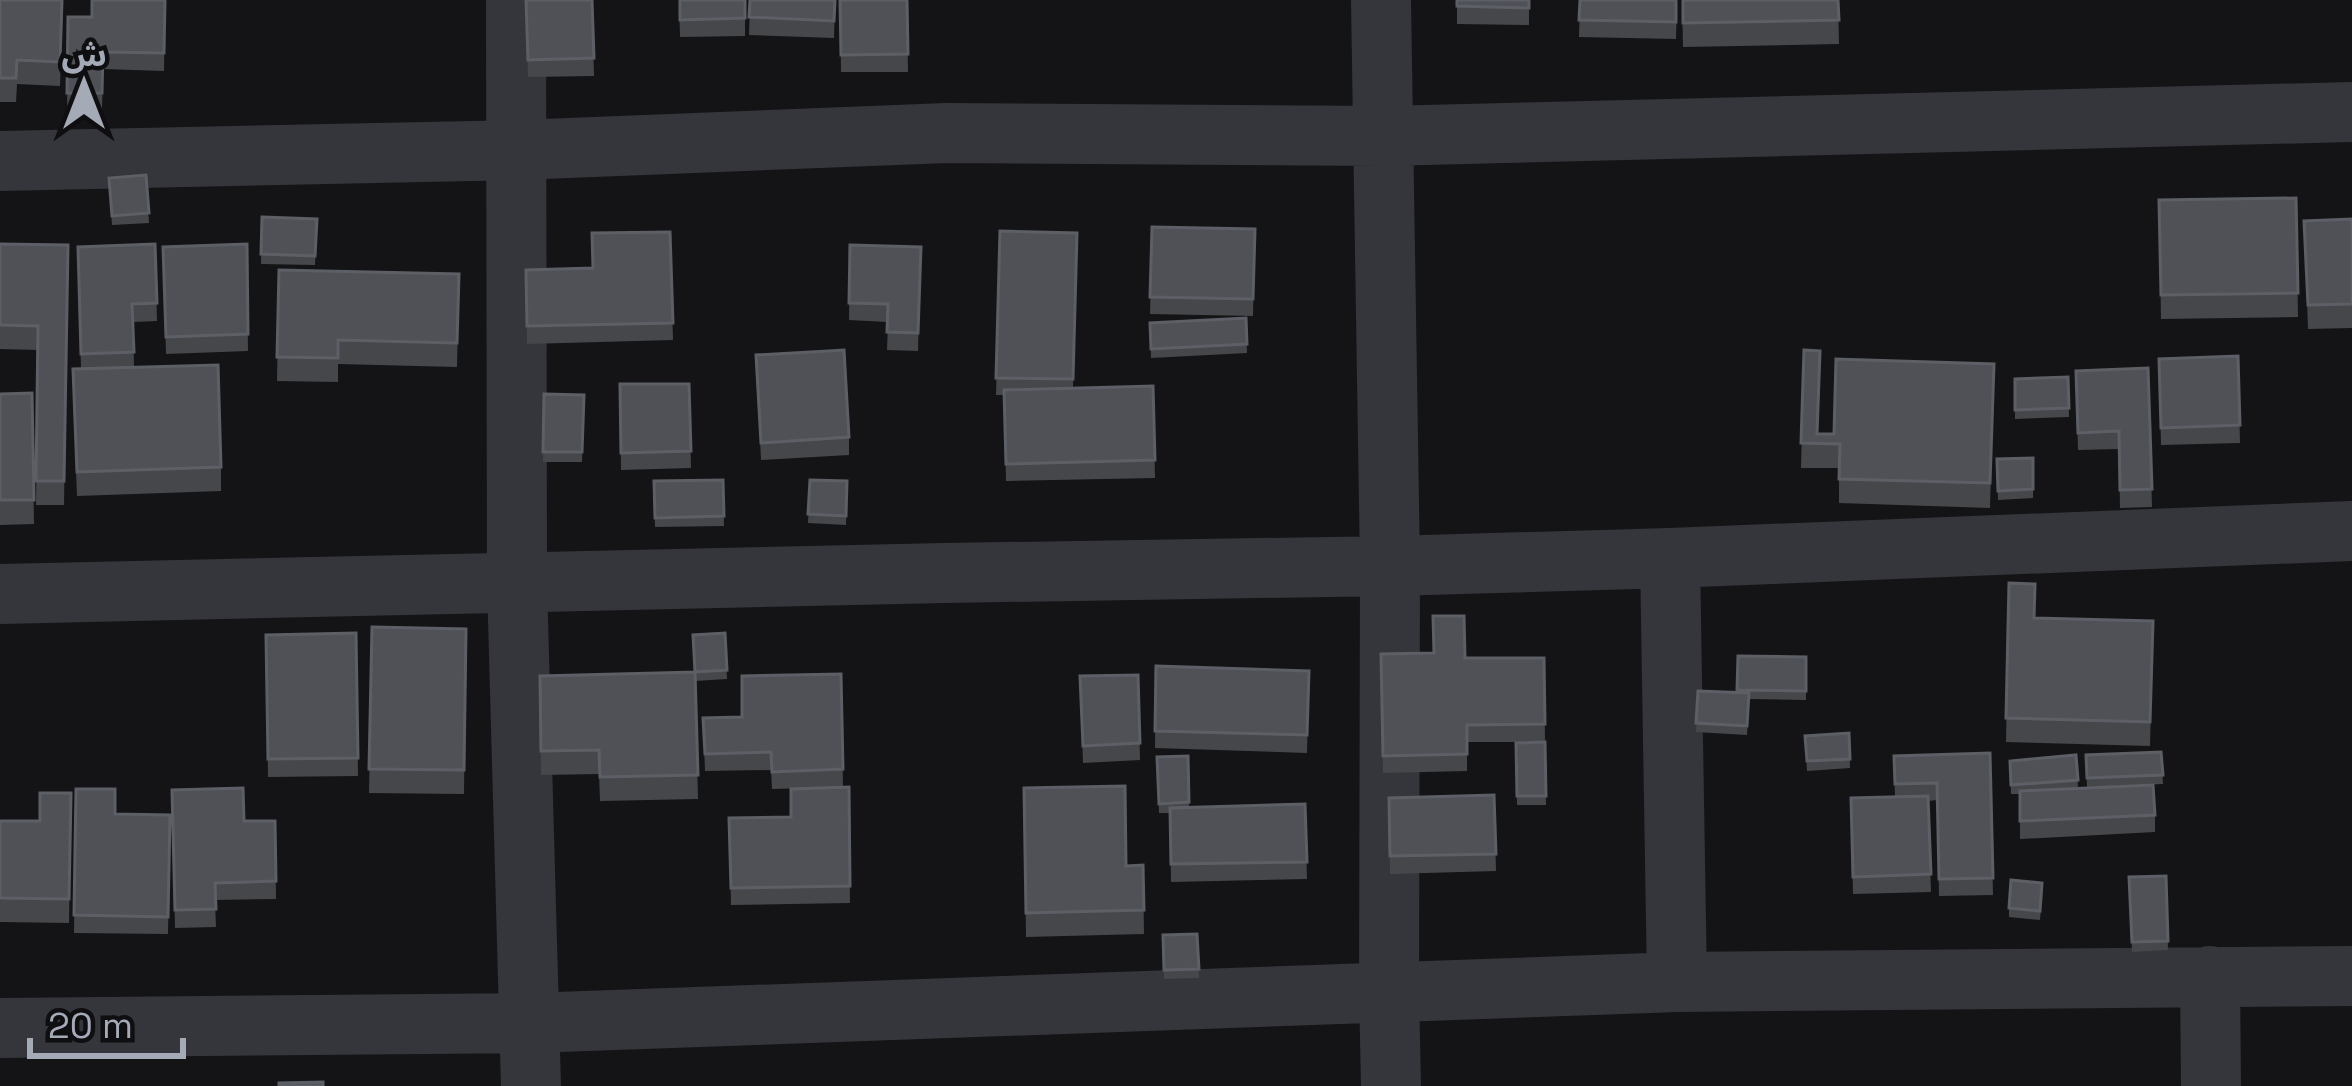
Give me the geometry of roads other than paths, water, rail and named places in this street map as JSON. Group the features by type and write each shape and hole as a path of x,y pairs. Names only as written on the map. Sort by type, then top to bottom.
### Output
{"street":[{"path":"516,0 517,583 531,1086"},
{"path":"1382,0 1391,1086"},
{"path":"0,161 518,150 947,133 1384,136 2352,112"},
{"path":"0,594 1390,566 2352,532"},
{"path":"1670,558 1677,982"},
{"path":"2210,976 2212,1086"},
{"path":"0,1028 530,1023 1677,982 2352,976"}]}
